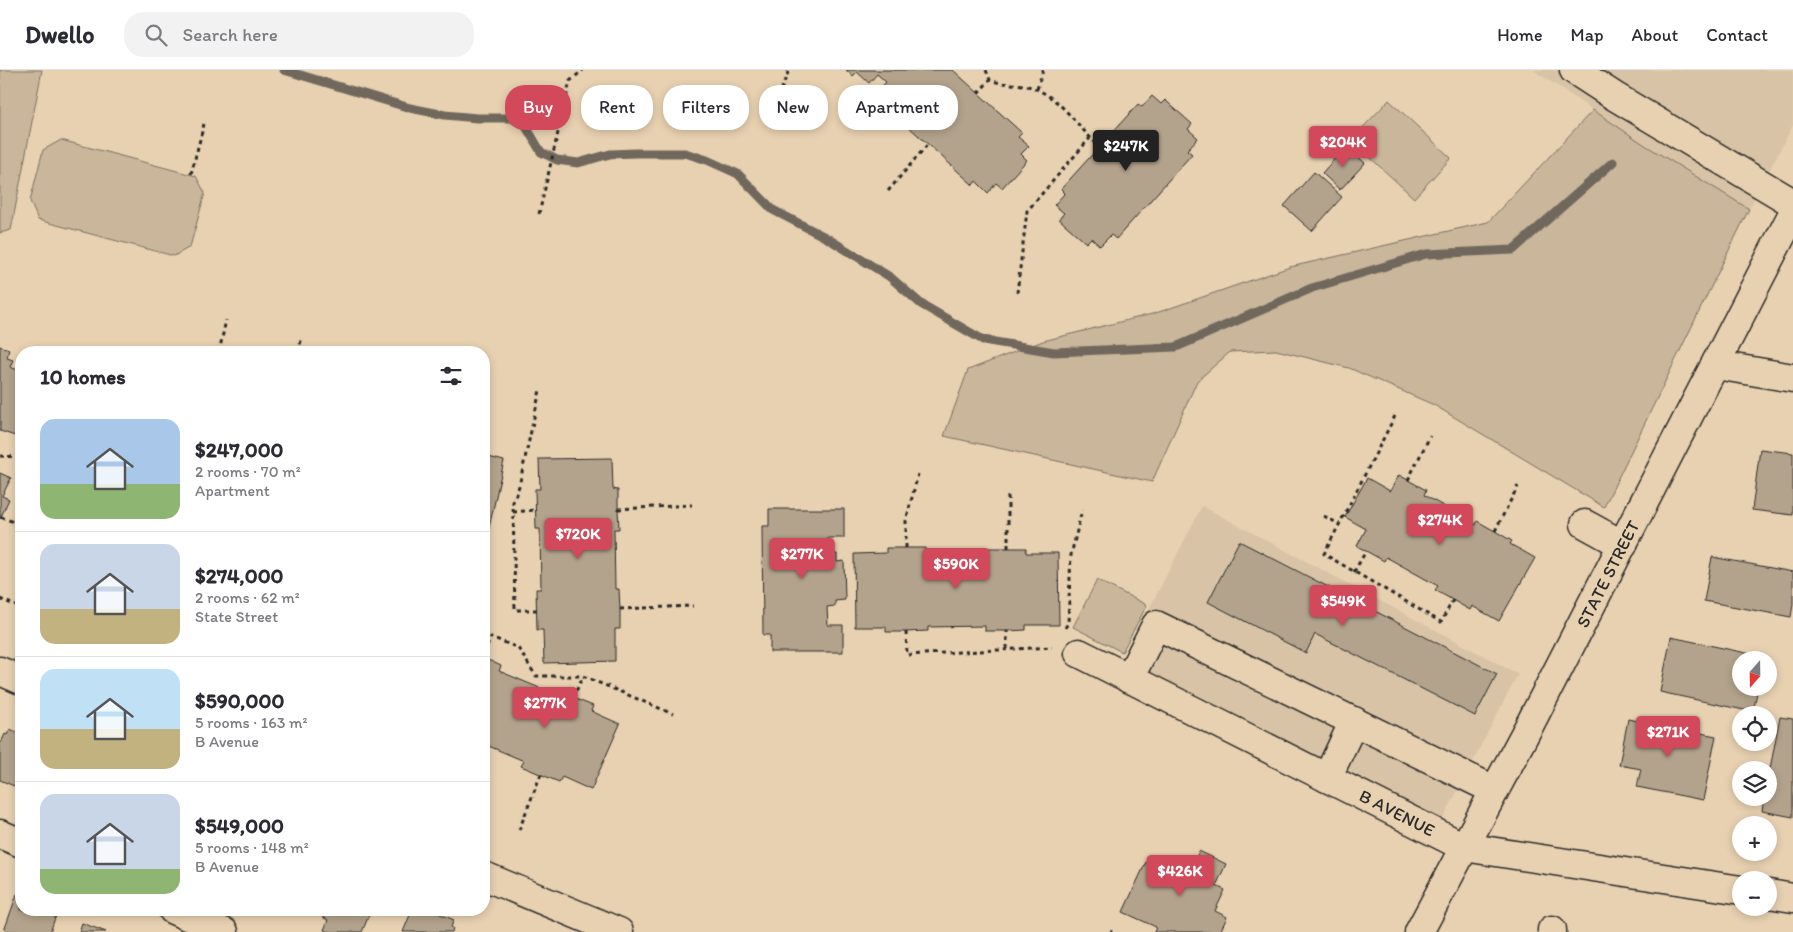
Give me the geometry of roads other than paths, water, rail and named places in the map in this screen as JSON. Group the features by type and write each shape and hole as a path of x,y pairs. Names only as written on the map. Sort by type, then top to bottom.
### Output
{"street":[{"path":"1574,70 1793,203"},
{"name":"STATE STREET","path":"1419,932 1623,545 1793,213"},
{"path":"1716,365 1793,378"},
{"path":"1585,524 1623,545"},
{"path":"1129,679 1156,625 1494,790"},
{"name":"B AVENUE","path":"1079,653 1464,847 1732,889"},
{"path":"0,671 15,677"},
{"path":"1327,778 1354,722"},
{"path":"0,834 15,841"},
{"path":"490,878 619,932"},
{"path":"1777,895 1793,898"},
{"path":"179,919 224,932"}],"waterway":[{"path":"284,70 410,108 445,115 477,118 511,118 525,125 541,152 557,160 578,163 610,154 636,153 685,153 707,160 738,174 773,210 827,238 890,277 921,304 983,340 1054,352 1176,347 1312,288 1426,254 1513,250 1613,162"}]}
